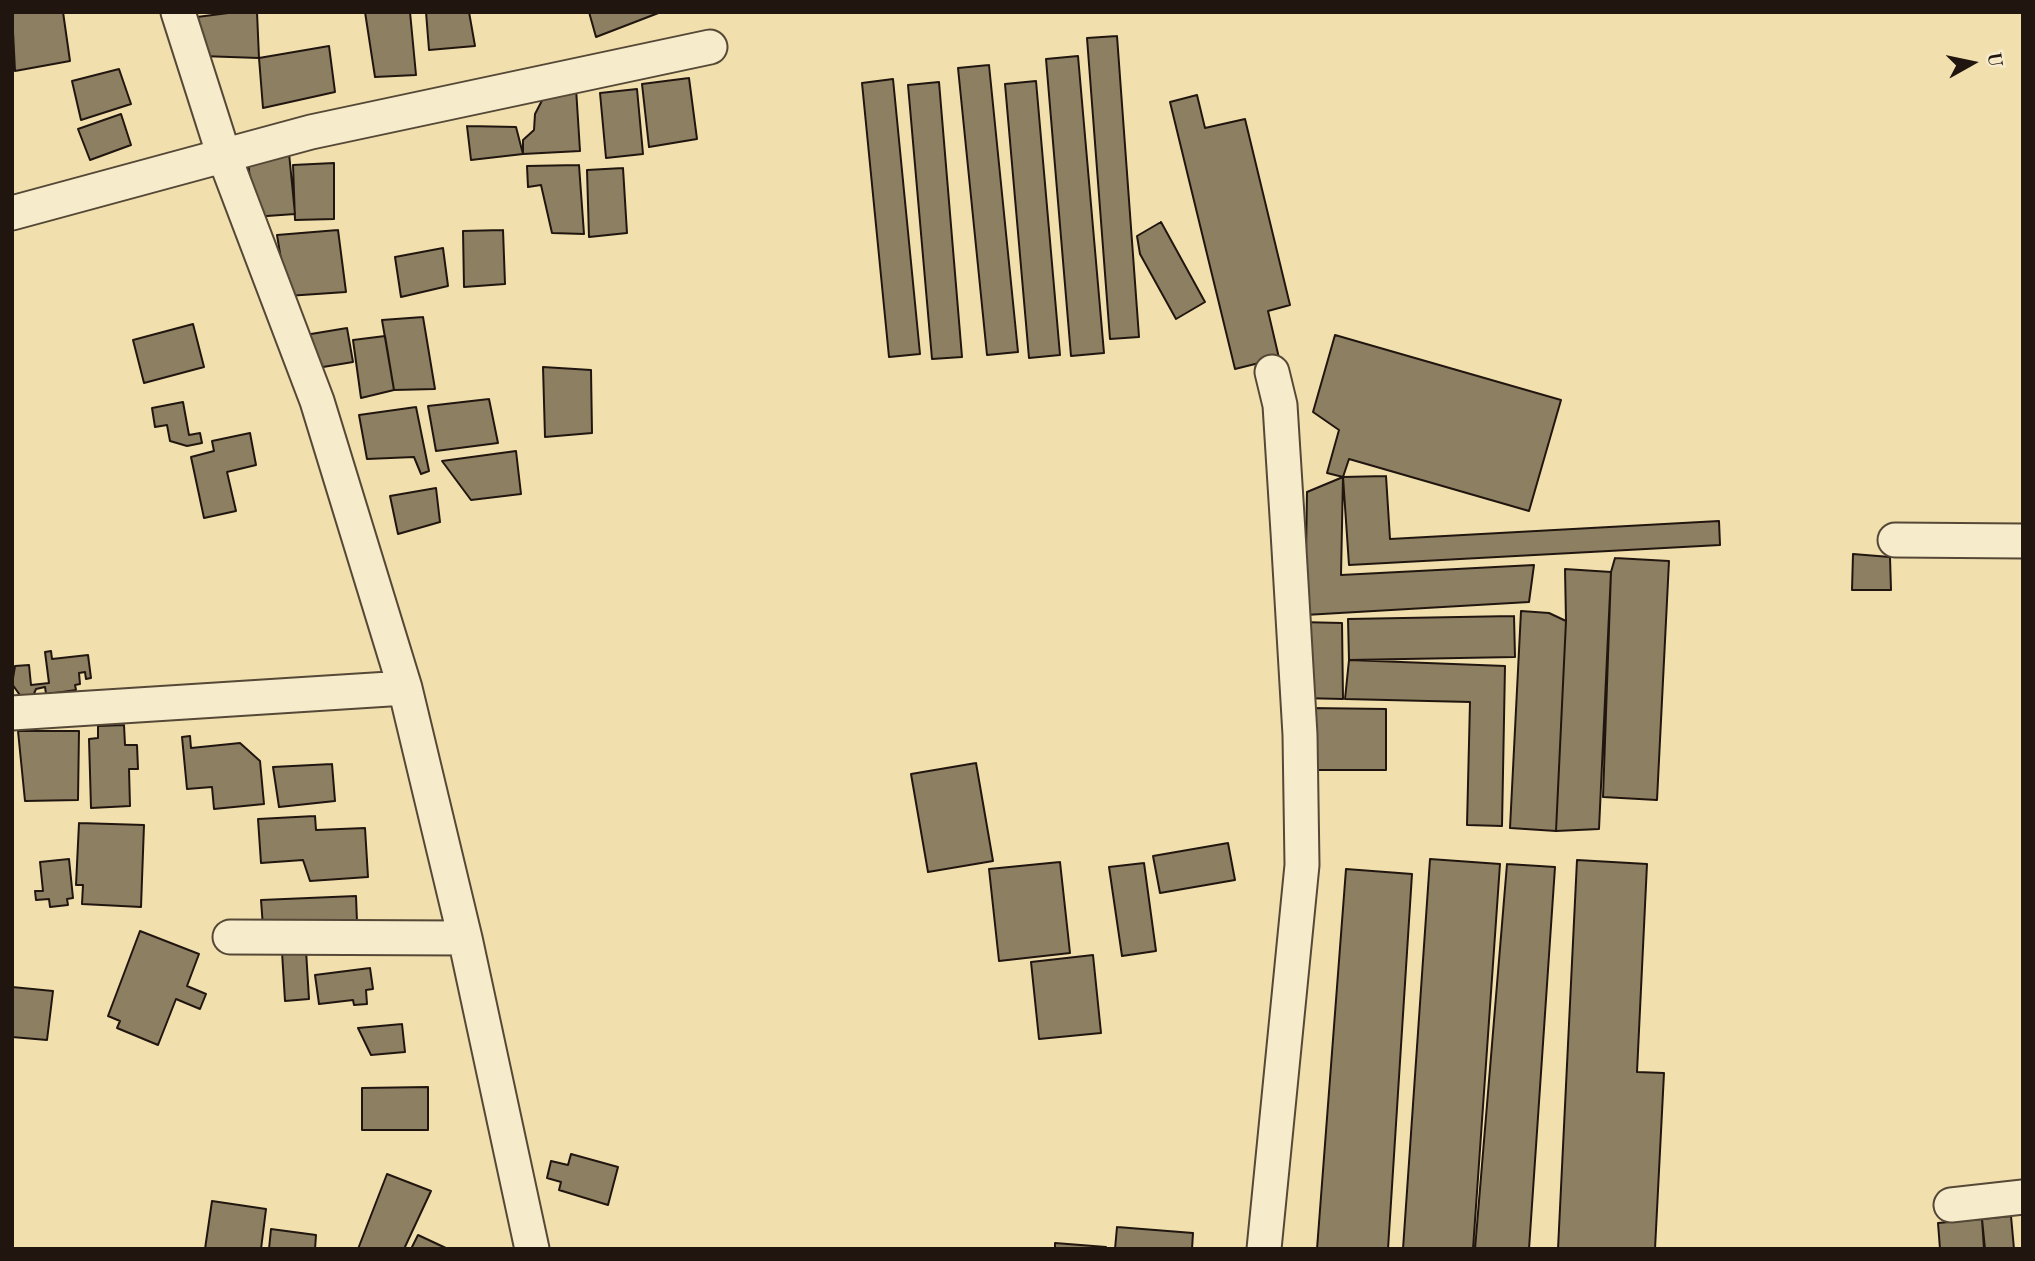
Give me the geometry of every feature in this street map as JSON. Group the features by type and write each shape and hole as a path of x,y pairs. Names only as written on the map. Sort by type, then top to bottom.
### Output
{"street":[{"path":"178,12 225,156 317,401 405,688 465,938 532,1249"},
{"path":"15,208 311,132 710,47"},
{"path":"1264,1249 1302,865 1300,735 1288,532 1280,405 1272,372"},
{"path":"1895,540 2023,541"},
{"path":"12,713 405,688"},
{"path":"230,937 465,938"},
{"path":"1951,1205 2023,1197"}],"building":[{"path":"12,12 63,12 70,61 15,71"},
{"path":"257,12 259,58 201,56 197,17"},
{"path":"365,12 410,12 416,75 375,77"},
{"path":"426,12 469,12 475,46 429,50"},
{"path":"589,12 661,12 596,37"},
{"path":"1117,36 1139,337 1110,339 1087,38"},
{"path":"329,46 335,92 263,108 259,58"},
{"path":"1078,56 1104,353 1071,356 1046,59"},
{"path":"989,65 1018,352 987,355 958,68"},
{"path":"119,69 131,104 81,120 72,81"},
{"path":"689,78 697,139 649,147 642,84"},
{"path":"893,79 920,354 889,357 862,83"},
{"path":"1036,81 1060,355 1029,358 1005,84"},
{"path":"939,82 962,357 932,359 908,85"},
{"path":"576,88 580,151 523,154 523,140 534,130 535,114 548,89"},
{"path":"637,89 643,154 606,158 600,93"},
{"path":"1197,95 1205,128 1245,119 1290,305 1268,311 1279,358 1235,369 1170,102"},
{"path":"121,114 131,145 90,160 78,129"},
{"path":"467,126 516,127 523,154 471,160"},
{"path":"289,153 295,214 253,217 248,158"},
{"path":"334,163 334,219 295,220 293,165"},
{"path":"579,165 584,234 552,233 541,185 528,187 527,166"},
{"path":"623,168 627,233 589,237 587,170"},
{"path":"1161,222 1205,302 1176,319 1140,254 1137,236"},
{"path":"338,230 346,292 287,296 277,235"},
{"path":"503,230 505,284 464,287 463,231"},
{"path":"443,248 448,286 401,297 395,257"},
{"path":"423,317 435,389 394,390 382,320"},
{"path":"193,324 204,367 144,383 133,340"},
{"path":"347,328 353,362 311,369 305,335"},
{"path":"1335,335 1561,400 1529,511 1349,459 1343,477 1327,473 1339,430 1313,412"},
{"path":"385,336 394,390 361,398 353,340"},
{"path":"543,367 591,370 592,433 545,437"},
{"path":"489,399 498,443 436,451 428,406"},
{"path":"183,402 189,435 200,433 202,443 187,446 170,441 167,425 155,427 152,408"},
{"path":"416,407 429,471 421,474 414,457 367,459 359,415"},
{"path":"250,433 256,465 227,472 236,511 204,518 191,457 214,451 212,441"},
{"path":"516,451 521,494 471,500 442,461"},
{"path":"1386,476 1390,539 1719,521 1720,545 1349,565 1343,477"},
{"path":"1343,477 1341,575 1534,565 1529,602 1305,615 1307,492"},
{"path":"436,488 440,522 398,534 390,496"},
{"path":"1853,554 1890,557 1891,590 1852,590"},
{"path":"1615,558 1669,561 1657,800 1603,797 1611,572"},
{"path":"1565,569 1611,572 1599,829 1556,831 1566,621"},
{"path":"1521,611 1549,613 1566,621 1556,831 1510,828"},
{"path":"1514,616 1515,657 1349,660 1348,619"},
{"path":"1299,622 1342,623 1343,699 1300,698"},
{"path":"51,651 52,659 88,655 91,678 86,679 85,672 79,673 80,684 75,685 76,690 55,693 55,699 47,700 45,687 36,689 33,696 22,698 12,684 15,666 29,665 31,685 49,683 45,652"},
{"path":"1349,660 1505,666 1502,826 1467,825 1470,702 1345,699"},
{"path":"1309,708 1386,709 1386,770 1309,770"},
{"path":"124,725 125,745 137,745 138,769 129,769 130,806 91,808 89,739 98,738 98,726"},
{"path":"18,731 79,731 78,800 25,801"},
{"path":"190,736 191,748 240,743 260,761 264,804 214,809 212,787 187,789 182,737"},
{"path":"976,763 993,861 928,872 911,774"},
{"path":"332,764 335,801 279,807 273,767"},
{"path":"315,816 316,830 365,828 368,877 310,881 303,860 261,863 258,819"},
{"path":"79,823 144,825 141,907 82,904 83,885 76,885"},
{"path":"1228,843 1235,880 1160,893 1153,856"},
{"path":"69,859 73,898 67,899 68,905 50,907 49,899 36,900 35,891 43,891 40,862"},
{"path":"1430,859 1500,864 1473,1249 1403,1249"},
{"path":"1577,860 1647,864 1637,1072 1664,1073 1655,1249 1558,1249"},
{"path":"1060,862 1070,953 999,961 989,869"},
{"path":"1144,863 1156,951 1122,956 1109,867"},
{"path":"1507,864 1555,867 1529,1249 1475,1249"},
{"path":"1346,869 1412,874 1388,1249 1317,1249"},
{"path":"356,896 357,922 263,927 261,900"},
{"path":"140,931 199,954 187,986 206,994 200,1009 176,999 158,1045 117,1028 120,1021 108,1016"},
{"path":"306,950 309,999 285,1001 282,952"},
{"path":"1093,955 1101,1033 1039,1039 1031,962"},
{"path":"370,968 373,989 366,990 367,1004 354,1005 353,1000 319,1004 315,975"},
{"path":"12,987 53,991 47,1040 12,1037"},
{"path":"402,1024 405,1052 371,1055 358,1028"},
{"path":"428,1087 428,1130 362,1130 362,1088"},
{"path":"571,1154 618,1167 608,1205 559,1190 561,1182 547,1178 551,1161 568,1165"},
{"path":"387,1174 431,1191 404,1249 358,1249"},
{"path":"212,1201 266,1209 261,1249 205,1249"},
{"path":"2011,1216 2014,1249 1985,1249 1982,1219"},
{"path":"1982,1219 1984,1249 1940,1249 1938,1223"},
{"path":"1117,1227 1193,1233 1192,1249 1115,1249"},
{"path":"271,1229 316,1235 315,1249 269,1249"},
{"path":"418,1235 448,1249 411,1249"},
{"path":"1055,1243 1106,1247 1106,1249 1055,1249"}]}
